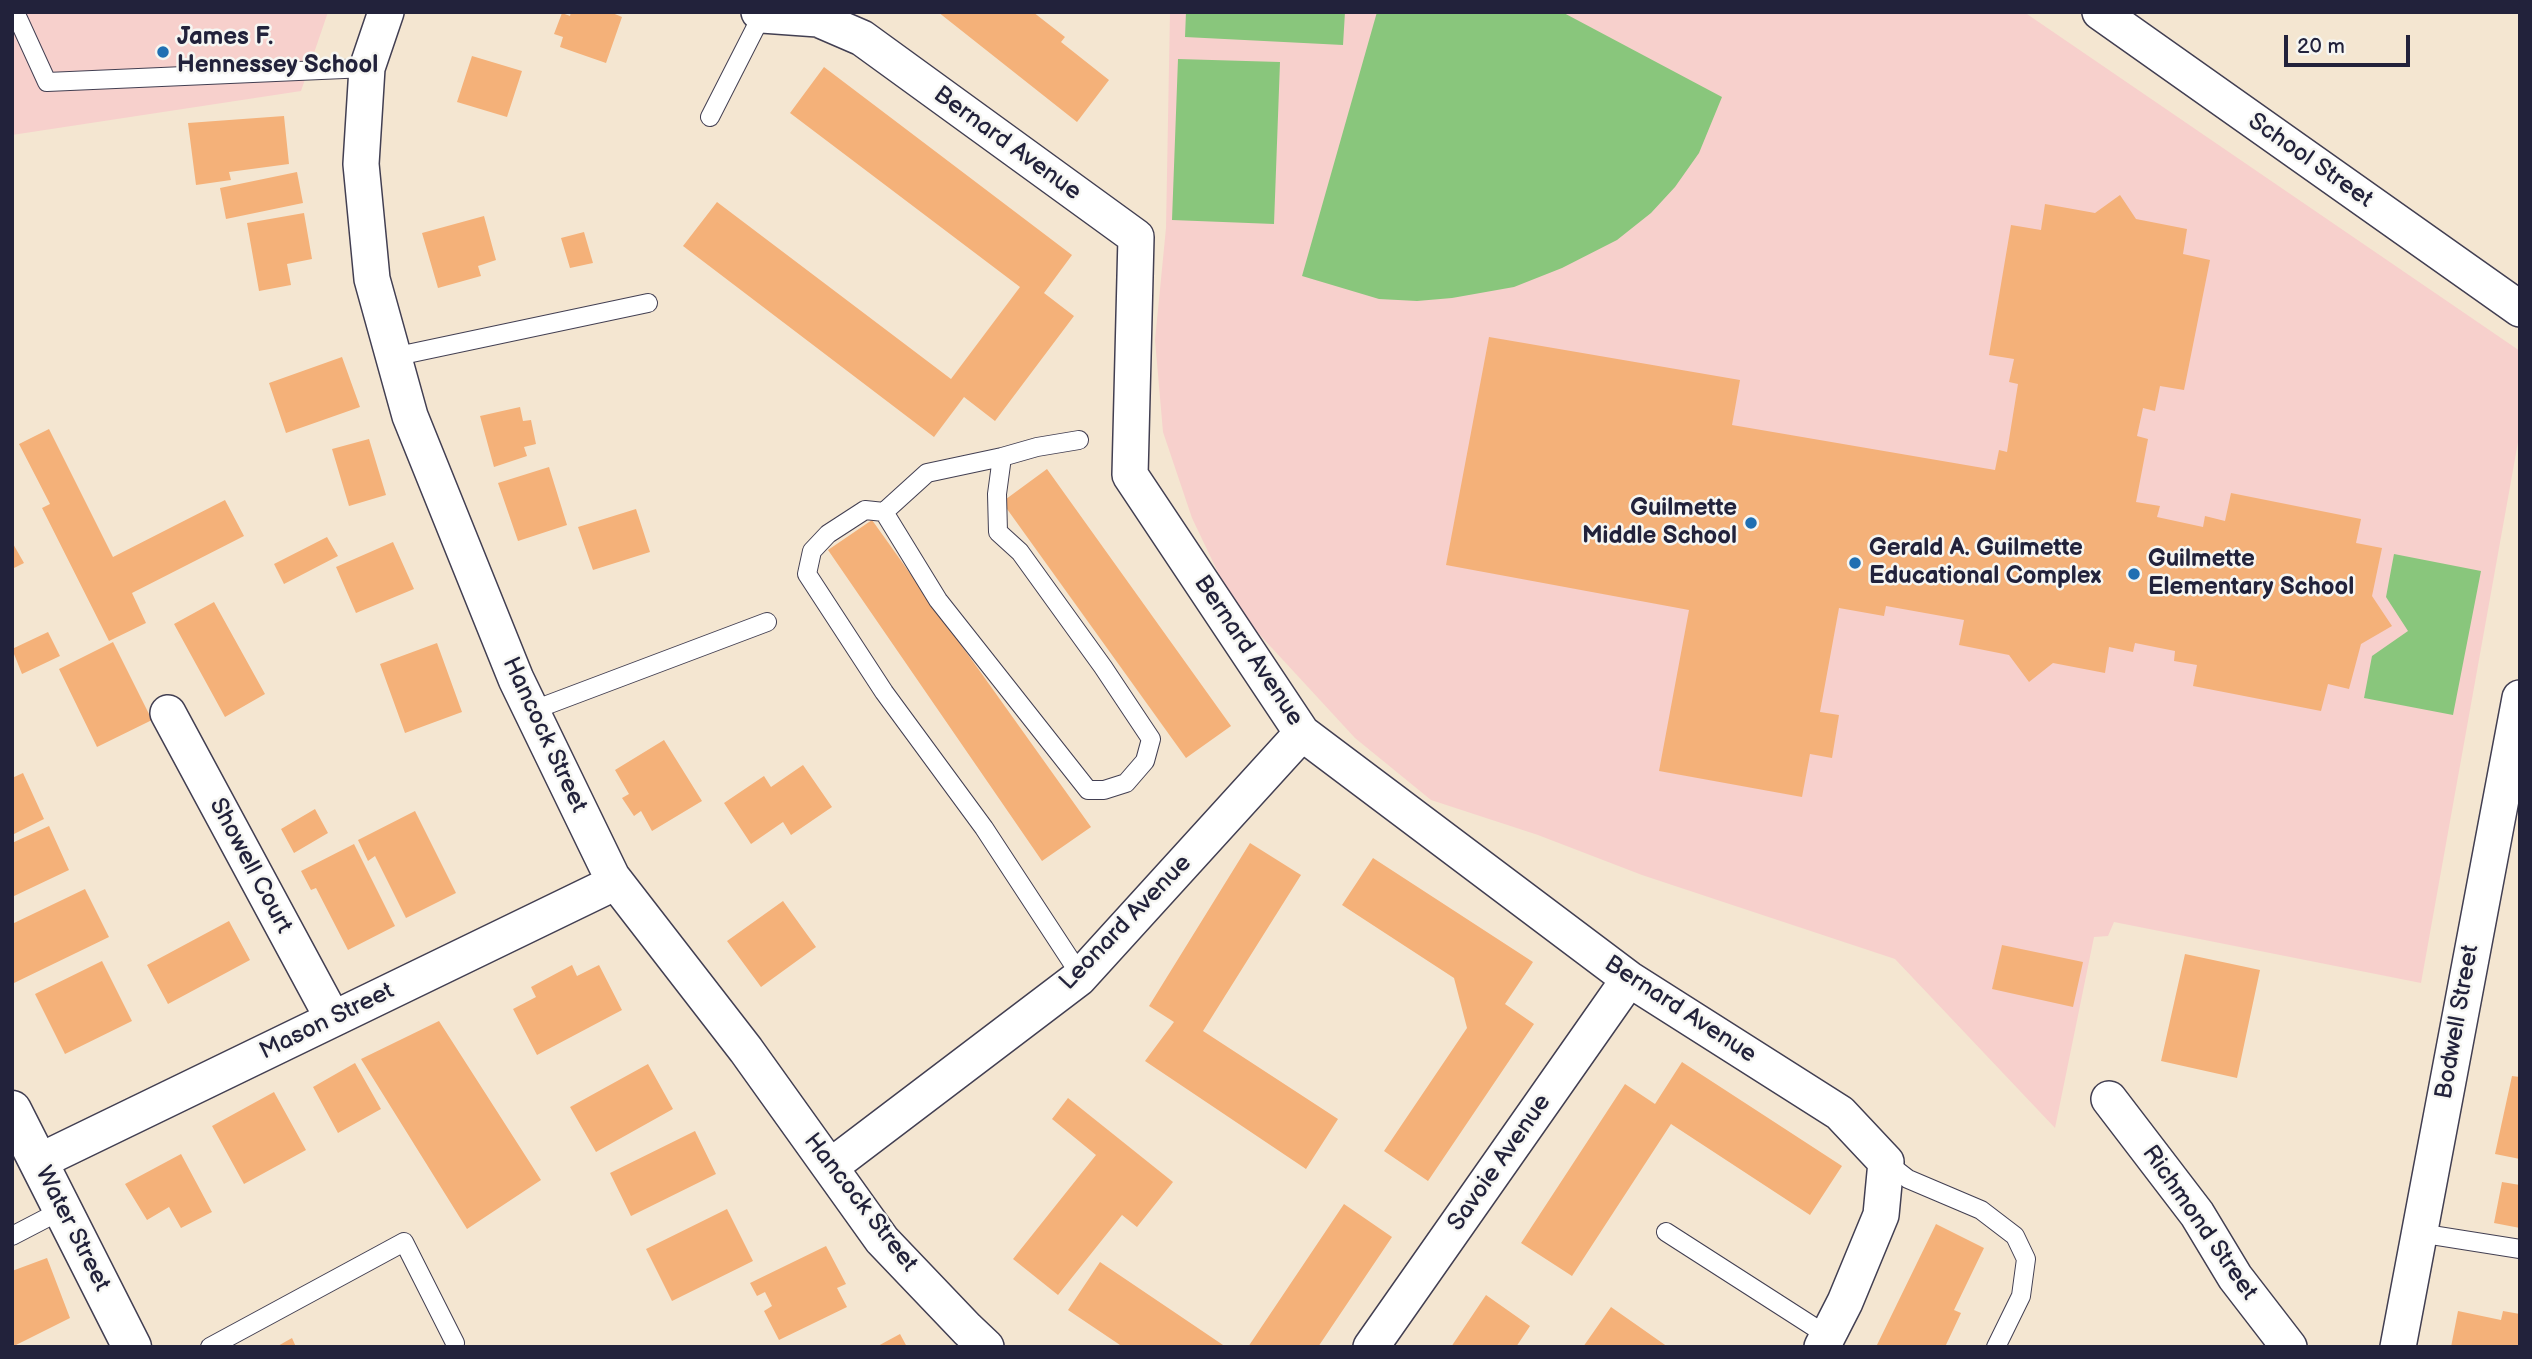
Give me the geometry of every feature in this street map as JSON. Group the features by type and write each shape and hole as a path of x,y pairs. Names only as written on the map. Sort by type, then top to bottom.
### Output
{"main road":[{"name":"Water Street","path":"12,1111 130,1346"}],"street":[{"name":"Hancock Street","path":"386,12 366,68 361,164 372,279 410,416 516,679 616,882 746,1050 882,1240 986,1347"},
{"name":"School Street","path":"2100,12 2520,309"},
{"name":"Bernard Avenue","path":"761,13 818,19 862,38 1136,237 1130,475 1301,733 1629,979 1840,1113 1886,1162"},
{"name":"Bodwell Street","path":"2398,1347 2419,1233 2509,814 2520,698"},
{"name":"Showell Court","path":"168,713 333,1019"},
{"name":"Leonard Avenue","path":"830,1167 1081,976 1301,733"},
{"name":"Mason Street","path":"38,1162 616,882"},
{"name":"Savoie Avenue","path":"1371,1347 1629,979"},
{"name":"Richmond Street","path":"2109,1100 2197,1214 2235,1277 2289,1347"},
{"path":"1825,1341 1881,1215 1886,1162"}],"lane":[{"path":"15,12 47,82 366,68"},
{"path":"710,117 761,13"},
{"path":"393,357 648,303"},
{"path":"1079,440 927,473 884,512 864,510 828,534 812,551 807,573 884,692 984,828 1081,976"},
{"path":"884,512 937,600 1088,790 1104,790 1126,783 1145,761 1151,739 1020,552 998,532 997,494 1002,457"},
{"path":"531,711 767,622"},
{"path":"1886,1162 1908,1179 1981,1210 2015,1236 2026,1259 2021,1296 1996,1347"},
{"path":"12,1236 62,1210"},
{"path":"1666,1232 1825,1341"},
{"path":"2419,1233 2520,1249"},
{"path":"210,1347 404,1242 455,1343"}],"shaded area":[{"name":"James F. Hennessey School","path":"12,12 328,12 301,91 12,135"},
{"name":"Gerald A. Guilmette Educational Complex","path":"1170,12 2024,12 2520,351 2520,431 2421,983 2114,922 2108,936 2094,937 2055,1128 1895,959 1642,875 1538,835 1431,800 1355,738 1235,608 1192,518 1163,432 1155,340 1166,228"}],"green space":[{"path":"1186,12 1345,12 1343,45 1185,37"},
{"path":"1377,12 1562,12 1722,97 1699,153 1675,187 1651,213 1617,240 1562,268 1514,287 1452,298 1417,301 1379,299 1302,276"},
{"path":"1178,59 1280,62 1274,224 1172,220"},
{"path":"2394,554 2481,571 2453,715 2364,698 2372,656 2408,631 2386,597"}],"building":[{"path":"571,12 610,12 622,17 606,63 560,47 563,37 554,34 562,13 570,16"},
{"path":"938,12 1033,12 1065,37 1061,42 1109,80 1077,122"},
{"path":"472,56 522,71 507,117 457,102"},
{"path":"824,67 1072,255 1044,293 1074,316 995,421 964,397 934,437 683,246 717,202 951,379 1020,287 790,113"},
{"path":"284,116 289,164 229,172 231,180 196,185 188,123"},
{"path":"297,172 303,203 226,219 220,188"},
{"path":"2120,195 2136,219 2187,229 2183,254 2210,260 2184,390 2160,386 2155,411 2143,408 2137,436 2148,439 2136,502 2160,506 2157,517 2203,527 2205,516 2225,521 2231,493 2361,519 2356,543 2382,548 2372,596 2392,626 2361,644 2349,689 2328,684 2321,711 2193,686 2197,665 2174,661 2175,651 2135,643 2133,652 2109,647 2105,673 2053,663 2029,682 2009,655 1959,645 1964,620 1886,606 1884,616 1839,608 1820,712 1839,715 1832,758 1810,754 1802,797 1659,771 1689,610 1446,565 1489,337 1740,380 1732,425 1995,470 1999,450 2007,452 2018,384 2009,382 2014,359 1989,355 2011,225 2041,230 2045,204 2095,213"},
{"path":"304,213 312,259 287,264 291,285 259,291 247,223"},
{"path":"484,216 496,260 478,266 481,276 438,288 422,233"},
{"path":"584,232 593,263 570,268 561,238"},
{"path":"342,357 360,407 286,433 269,383"},
{"path":"520,407 523,421 531,420 536,444 524,447 527,456 494,467 480,416"},
{"path":"49,429 113,557 225,500 244,536 132,593 146,623 109,641 42,508 50,504 19,444"},
{"path":"369,439 386,495 349,506 332,449"},
{"path":"549,467 567,525 518,541 498,483"},
{"path":"1047,469 1231,726 1186,758 1002,502"},
{"path":"636,509 650,552 593,570 578,527"},
{"path":"872,520 1091,827 1042,861 828,550"},
{"path":"327,537 338,556 284,584 274,564"},
{"path":"12,542 24,563 12,569"},
{"path":"393,542 414,589 356,613 336,567"},
{"path":"214,602 265,694 225,717 174,624"},
{"path":"48,632 60,656 22,674 12,649"},
{"path":"113,642 152,720 97,747 59,669"},
{"path":"437,643 462,712 405,733 380,664"},
{"path":"664,740 702,801 652,831 641,811 634,816 622,798 629,794 615,770"},
{"path":"803,765 832,807 791,835 783,822 751,844 724,803 764,776 771,787"},
{"path":"23,773 44,819 12,835 12,778"},
{"path":"315,809 328,833 294,853 281,829"},
{"path":"415,811 456,893 406,918 375,856 368,861 358,840"},
{"path":"49,826 69,870 12,897 12,843"},
{"path":"1250,843 1301,875 1203,1031 1338,1119 1306,1169 1145,1061 1174,1022 1149,1006"},
{"path":"354,844 395,926 348,950 316,888 311,890 301,871"},
{"path":"1373,858 1533,962 1505,1004 1534,1024 1428,1181 1384,1151 1467,1028 1454,978 1342,905"},
{"path":"85,889 109,937 14,983 12,924"},
{"path":"783,901 816,947 761,987 727,941"},
{"path":"229,921 250,960 168,1004 147,965"},
{"path":"2002,945 2083,962 2073,1007 1992,989"},
{"path":"2185,954 2260,970 2237,1078 2161,1061"},
{"path":"102,961 132,1021 65,1054 35,994"},
{"path":"572,965 577,976 599,965 622,1010 537,1055 513,1009 536,997 531,987"},
{"path":"439,1021 541,1180 467,1229 361,1059"},
{"path":"1682,1062 1842,1166 1810,1215 1671,1124 1572,1276 1521,1243 1625,1084 1655,1104"},
{"path":"355,1063 381,1109 338,1133 313,1087"},
{"path":"648,1064 673,1109 596,1152 570,1107"},
{"path":"2512,1076 2520,1077 2520,1159 2495,1154"},
{"path":"274,1092 306,1150 244,1184 212,1126"},
{"path":"1068,1098 1173,1182 1137,1227 1122,1215 1058,1295 1013,1259 1096,1155 1052,1119"},
{"path":"695,1131 716,1174 631,1216 610,1173"},
{"path":"181,1154 212,1212 181,1228 169,1207 147,1220 125,1184"},
{"path":"2502,1182 2520,1185 2520,1228 2494,1223"},
{"path":"1344,1204 1392,1237 1318,1347 1248,1347"},
{"path":"727,1209 753,1261 672,1301 646,1249"},
{"path":"1936,1224 1984,1248 1954,1310 1961,1313 1945,1347 1876,1347"},
{"path":"826,1246 846,1284 837,1288 847,1307 779,1340 764,1311 772,1306 765,1292 757,1296 750,1283"},
{"path":"47,1258 70,1318 12,1347 12,1271"},
{"path":"1100,1262 1226,1347 1123,1347 1068,1310"},
{"path":"1486,1295 1530,1326 1516,1347 1451,1347"},
{"path":"1611,1307 1668,1347 1583,1347"},
{"path":"2458,1311 2501,1320 2503,1311 2520,1314 2520,1347 2451,1347"},
{"path":"900,1334 907,1347 876,1347"},
{"path":"292,1338 296,1347 276,1347"}],"place":[{"name":"James F. Hennessey School","path":"163,52"},
{"name":"Guilmette Middle School","path":"1751,523"},
{"name":"Gerald A. Guilmette Educational Complex","path":"1855,563"},
{"name":"Guilmette Elementary School","path":"2134,574"}]}
